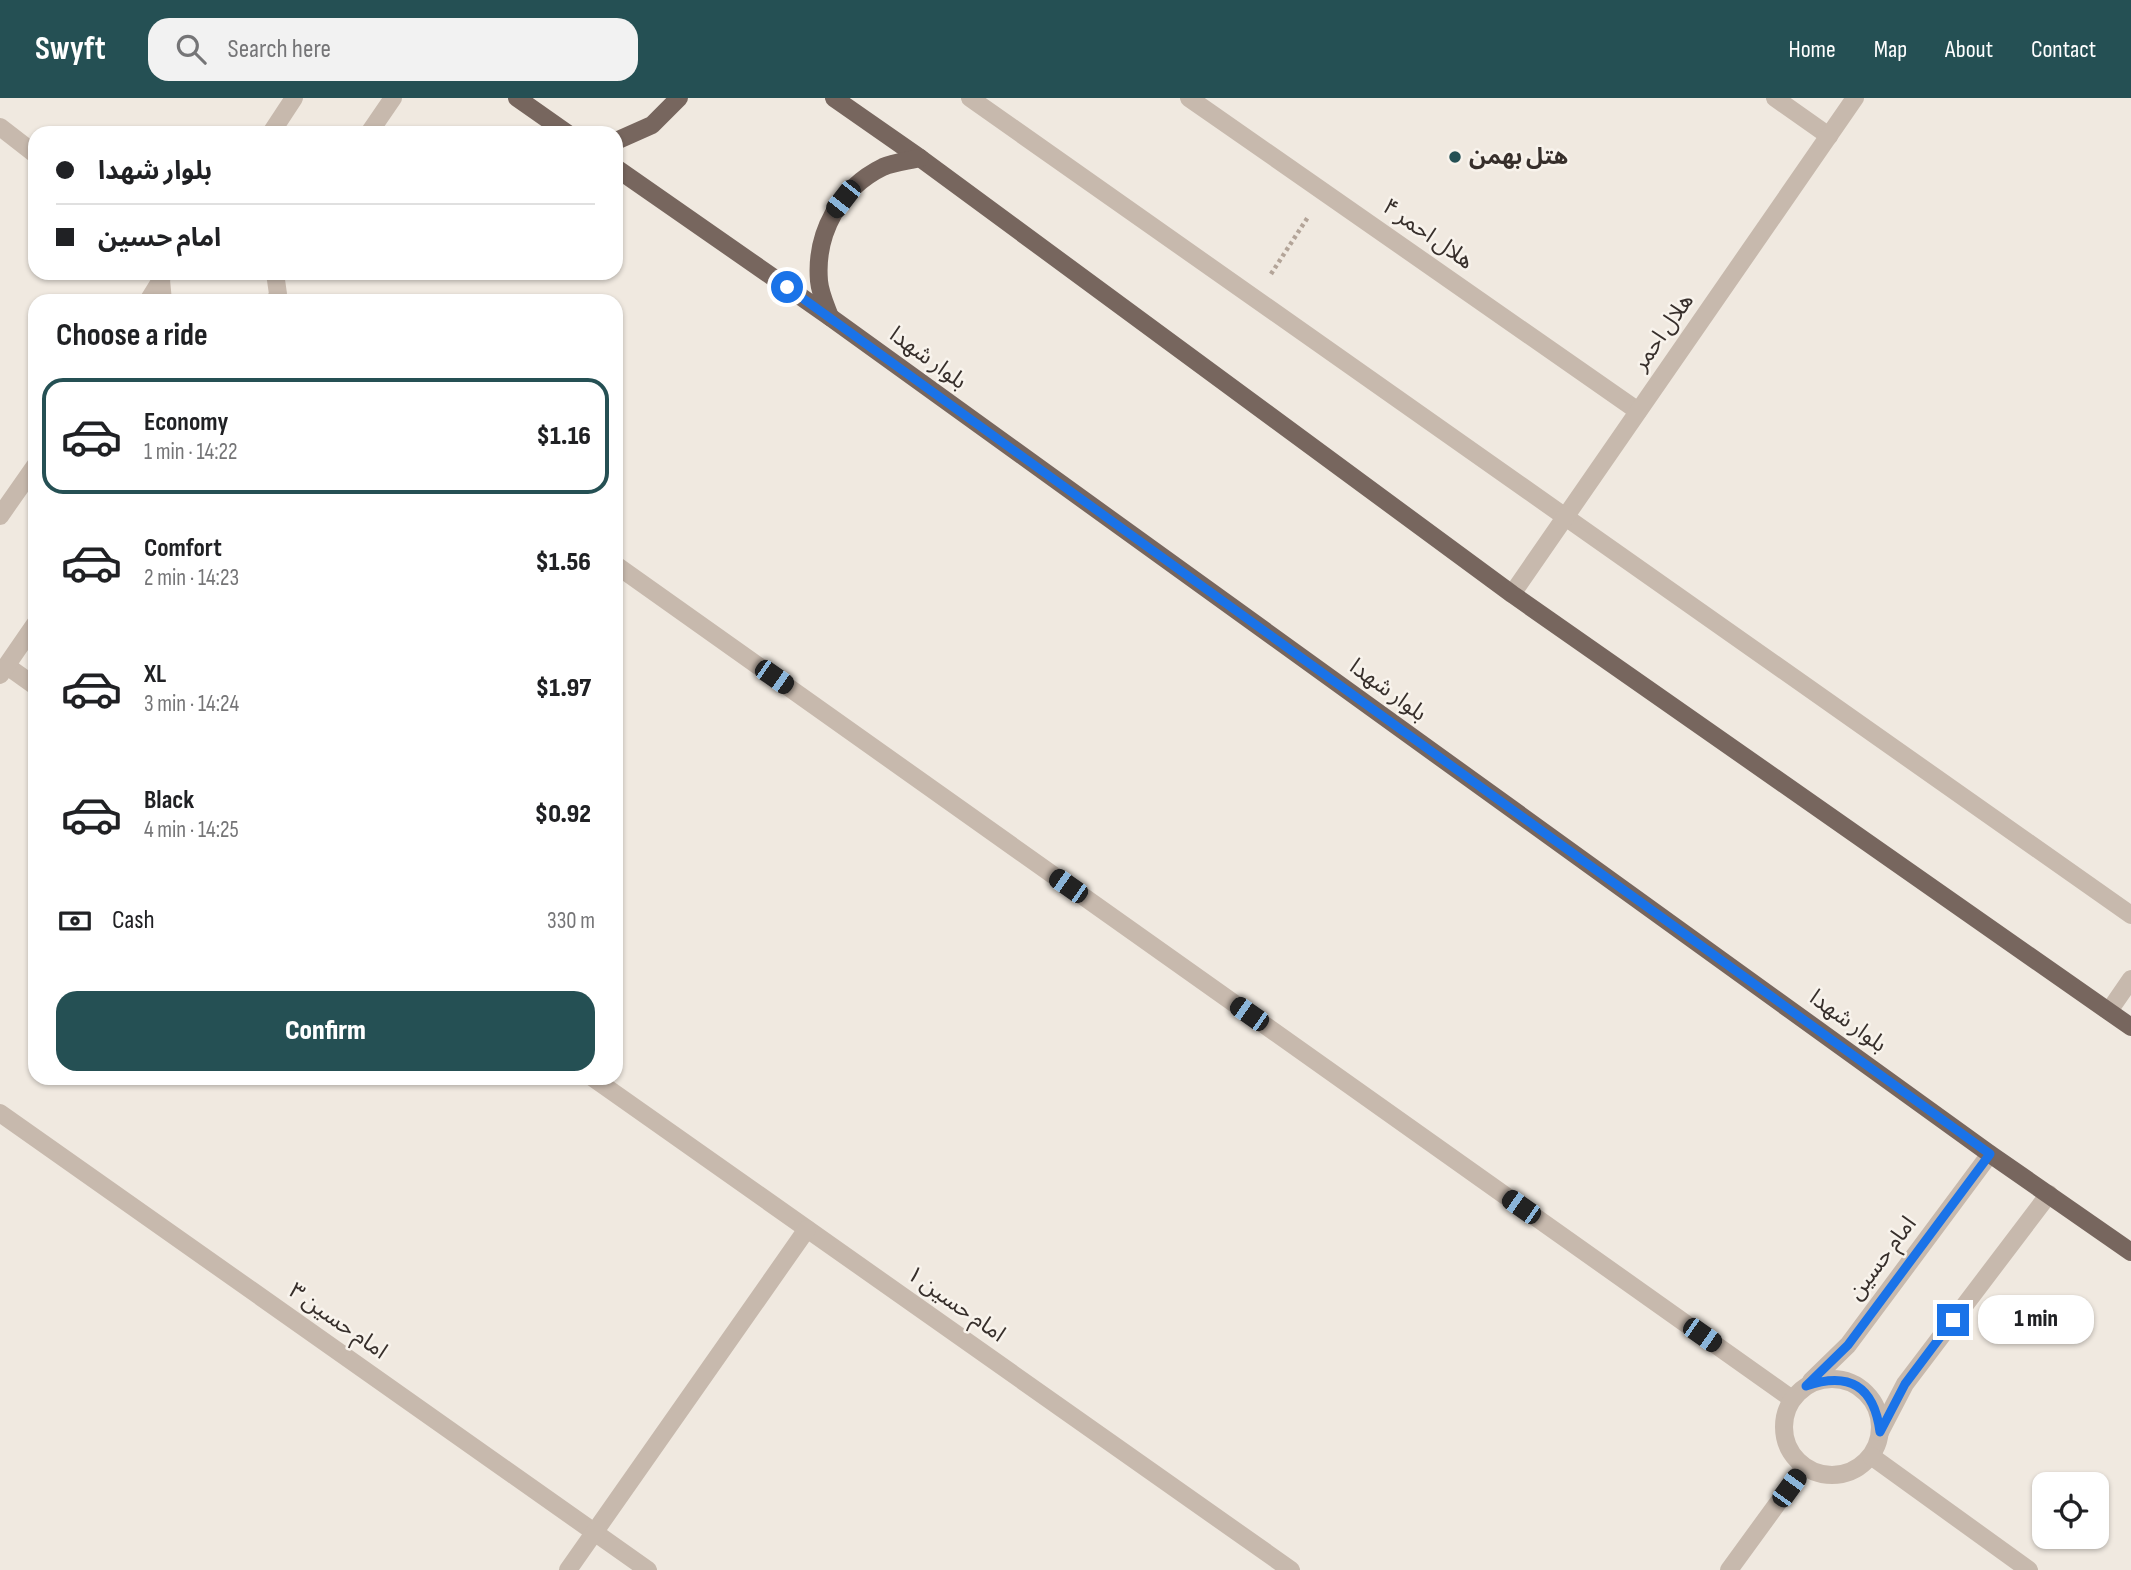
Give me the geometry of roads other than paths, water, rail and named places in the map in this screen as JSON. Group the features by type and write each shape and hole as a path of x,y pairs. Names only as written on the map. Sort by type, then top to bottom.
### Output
{"main road":[{"path":"517,98 557,126"},
{"path":"623,138 652,125 679,98"},
{"path":"834,98 920,158 1512,594 2131,1027"},
{"path":"830,317 819,283 820,247 832,213 854,185 885,166 920,158"},
{"name":"بلوار شهدا","path":"623,173 830,317 1990,1154 2131,1252"}],"street":[{"path":"276,126 294,98"},
{"path":"374,126 393,98"},
{"path":"970,98 2131,915"},
{"path":"1775,98 1829,136"},
{"name":"هلال احمر","path":"1512,594 1854,98"},
{"name":"هلال احمر ۴","path":"1201,101 1324,192 1639,411"},
{"path":"0,127 28,148"},
{"path":"0,516 28,476"},
{"path":"623,570 1792,1399"},
{"path":"28,634 3,670 28,682"},
{"path":"2109,1011 2131,979"},
{"name":"امام حسین ۱","path":"603,1085 1291,1570"},
{"name":"امام حسین ۳","path":"0,1113 648,1570"},
{"name":"امام حسین","path":"1806,1386 1848,1345 1990,1154"},
{"path":"1880,1432 1877,1411 1866,1393 1848,1381 1826,1379 1806,1386 1792,1399 1783,1423 1788,1448 1804,1467 1828,1476 1852,1472 1871,1455 1905,1384 2049,1194"},
{"path":"568,1570 807,1229"},
{"path":"1871,1455 2029,1570"},
{"path":"1729,1570 1804,1467"}],"place":[{"name":"هتل بهمن","path":"1455,157"}]}
